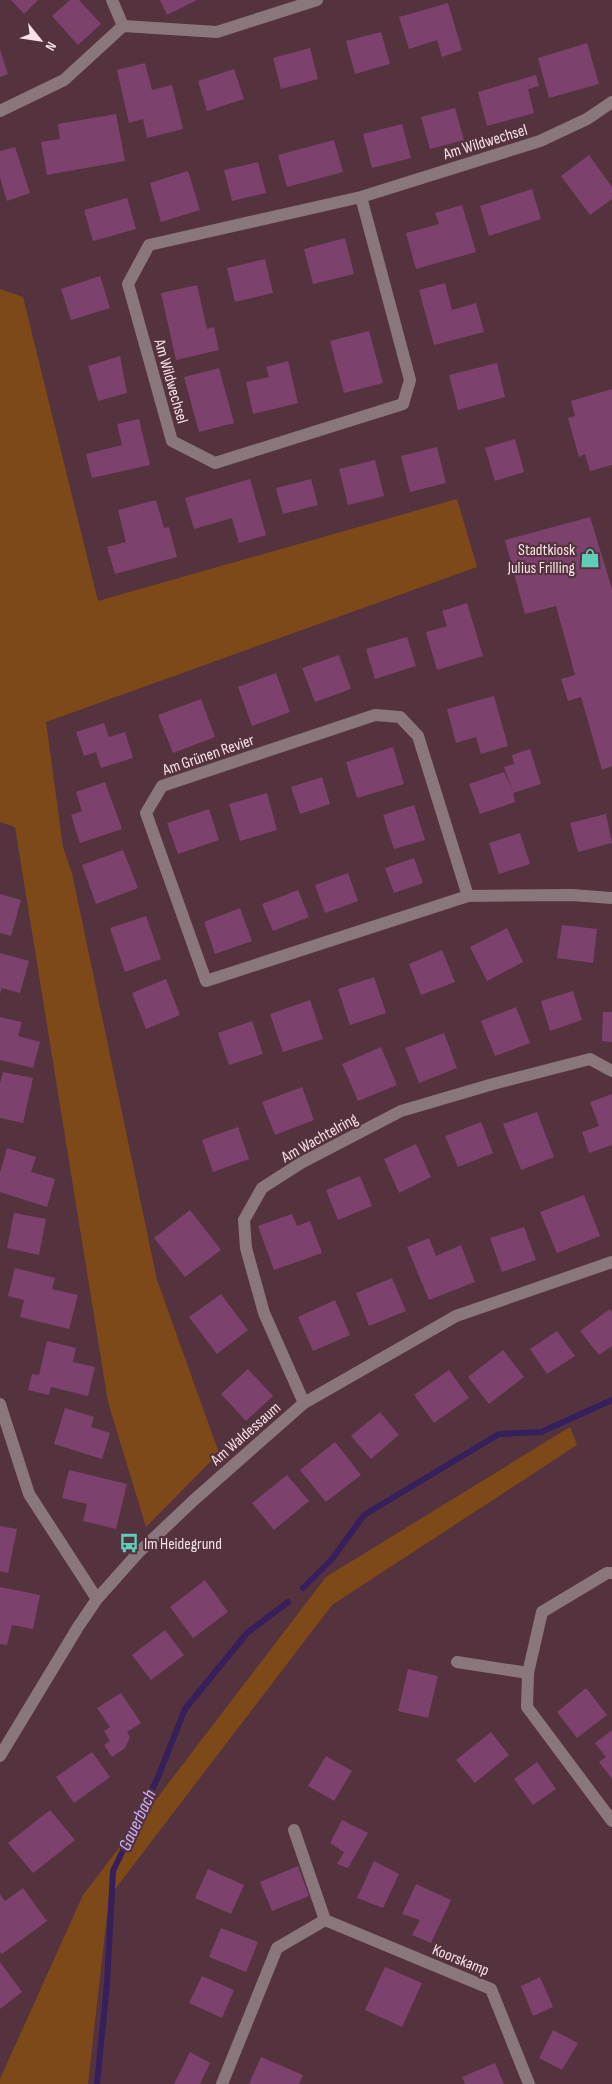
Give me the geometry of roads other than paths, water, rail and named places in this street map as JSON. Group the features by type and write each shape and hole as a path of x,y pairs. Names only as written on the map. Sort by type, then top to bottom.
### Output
{"street":[{"path":"112,0 123,26"},
{"path":"0,111 64,80 123,26 217,32 317,0"},
{"name":"Am Wildwechsel","path":"361,197 410,380 403,404 215,463 172,441 128,284 149,245 361,197 540,141 587,119 612,102"},
{"name":"Am Grünen Revier","path":"468,896 418,736 400,717 375,715 162,786 146,813 206,981 468,896 572,895 612,898"},
{"name":"Am Wachtelring","path":"304,1403 264,1313 246,1248 244,1220 262,1188 301,1162 401,1111 493,1084 590,1059 612,1071"},
{"name":"Am Waldessaum","path":"0,1756 97,1599 138,1552 218,1478 304,1403 456,1316 612,1262"},
{"path":"0,1404 28,1494 97,1599"},
{"path":"612,1573 607,1573 542,1612 528,1673 527,1708 612,1821"},
{"path":"457,1662 528,1673"},
{"path":"222,2084 277,1948 325,1920 294,1830"},
{"name":"Koorskamp","path":"325,1920 491,1989 529,2084"}],"waterway":[{"path":"303,1588 332,1559 364,1515 499,1434 541,1432 612,1400"},
{"name":"Gauerbach","path":"97,2084 107,1984 113,1871 158,1777 185,1709 247,1633 288,1602"}],"place":[{"name":"Stadtkiosk Julius Frilling","path":"590,558"},
{"name":"Im Heidegrund","path":"129,1543"}]}
